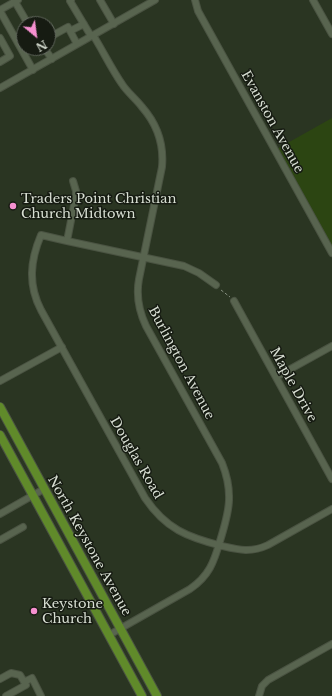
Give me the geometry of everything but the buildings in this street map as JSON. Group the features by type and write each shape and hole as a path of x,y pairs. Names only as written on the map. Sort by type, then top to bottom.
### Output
{"main road":[{"name":"North Keystone Avenue","path":"0,407 44,490 158,696"},
{"name":"North Keystone Avenue","path":"0,435 142,696"}],"street":[{"name":"Burlington Avenue","path":"71,0 70,1 122,84 150,116 160,139 162,167 139,279 138,301 146,326 219,458 227,477 230,503 227,520 214,560 210,570 198,583 190,589 109,634"},
{"path":"100,0 114,24"},
{"path":"1,86 33,70 155,0"},
{"name":"Evanston Avenue","path":"195,0 198,11 332,253"},
{"path":"313,0 332,34"},
{"path":"24,16 16,1 0,11 33,70"},
{"path":"70,31 84,24"},
{"path":"56,34 68,27 78,44"},
{"path":"0,38 10,56 0,62"},
{"path":"73,181 76,195 67,241 176,264 203,275 216,285"},
{"name":"Douglas Road","path":"67,241 40,235 33,262 32,274 33,286 38,303 151,508 165,522 190,537 245,551 262,548 332,509"},
{"name":"Maple Drive","path":"234,301 332,479"},
{"path":"276,377 332,346"},
{"path":"0,381 62,348"},
{"path":"0,514 44,490"},
{"path":"0,540 23,527"},
{"path":"259,696 262,686 268,680 332,644"},
{"path":"0,679 11,673 20,675 26,685 6,696"},
{"path":"24,682 32,678 42,696"}],"path":[{"path":"216,285 234,301"}],"green space":[{"path":"332,118 332,253 275,150"}],"place":[{"name":"Traders Point Christian Church Midtown","path":"13,206"},
{"name":"Keystone Church","path":"34,611"}]}
